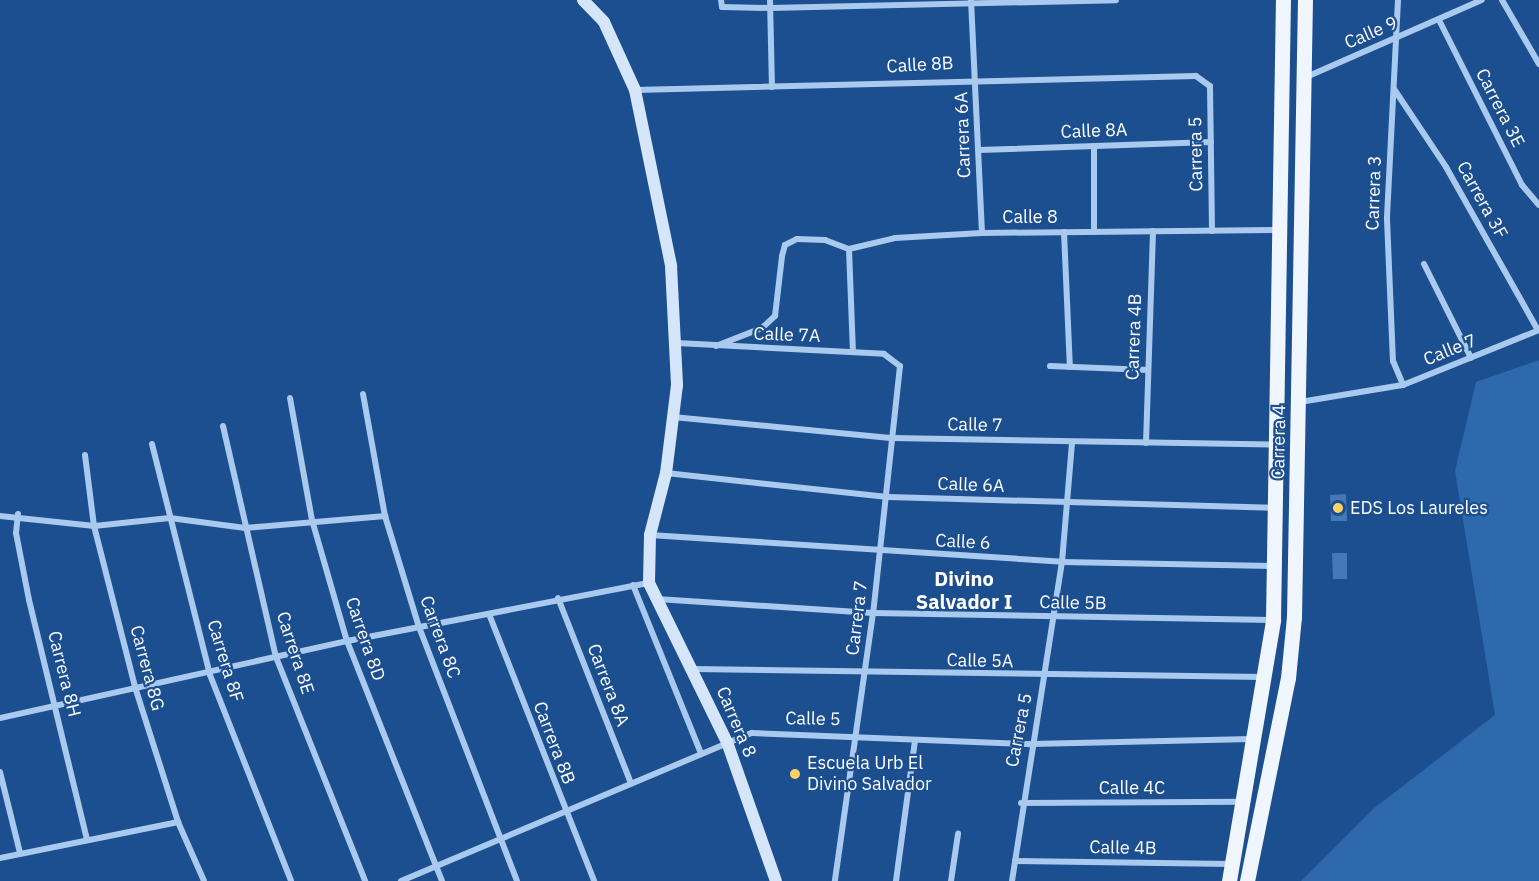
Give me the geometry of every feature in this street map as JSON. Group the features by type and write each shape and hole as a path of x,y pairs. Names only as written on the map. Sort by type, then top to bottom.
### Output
{"main road":[{"name":"Carrera 4","path":"1229,881 1266,677 1273,620 1284,0"},
{"name":"Carrera 4","path":"1247,881 1291,648 1299,402 1305,0"}],"street":[{"path":"0,718 57,707 135,687 210,675 347,641 489,614 558,598 649,583 650,535 666,473 673,417 677,343 671,266 635,90 604,22 583,0"},
{"path":"722,0 722,7 770,8 1116,0"},
{"path":"770,0 772,87"},
{"name":"Carrera 3","path":"1398,0 1389,320 1393,361 1403,386"},
{"name":"Calle 9","path":"1304,78 1482,0"},
{"path":"1503,0 1539,64"},
{"name":"Carrera 6A","path":"971,3 982,232"},
{"name":"Carrera 3E","path":"1439,20 1522,185 1539,205"},
{"name":"Calle 8B","path":"635,90 772,87 976,78 1205,78"},
{"name":"Carrera 5","path":"1205,78 1211,142 1212,231"},
{"name":"Carrera 3F","path":"1394,88 1446,167 1538,330"},
{"name":"Calle 8A","path":"979,150 1211,142"},
{"path":"1094,146 1094,232"},
{"name":"Calle 8","path":"849,249 895,238 982,232 1280,230"},
{"name":"Carrera 4B","path":"1146,443 1154,231"},
{"path":"1064,232 1070,367"},
{"path":"715,346 762,328 775,316 785,245 825,240 849,249 854,352"},
{"path":"1424,264 1471,358"},
{"name":"Calle 7","path":"1299,402 1403,386 1538,330"},
{"name":"Calle 7A","path":"677,343 854,352 897,358"},
{"name":"Carrera 7","path":"835,881 852,734 864,674 888,497 897,358"},
{"path":"1050,366 1148,370"},
{"name":"Carrera 8C","path":"363,394 385,516 418,627 518,881"},
{"name":"Carrera 8D","path":"290,398 312,520 347,641 442,881"},
{"name":"Calle 7","path":"673,417 893,438 1277,445"},
{"name":"Carrera 8E","path":"223,426 276,657 365,881"},
{"name":"Carrera 5","path":"1012,881 1021,803 1045,676 1062,562 1072,442"},
{"name":"Carrera 8F","path":"152,444 210,675 291,881"},
{"name":"Carrera 8G","path":"85,455 94,526 135,687 178,822 204,881"},
{"name":"Calle 6A","path":"666,473 888,497 1067,504 1276,508"},
{"path":"0,516 18,514 94,526 170,518 245,528 312,520 385,516"},
{"name":"Carrera 8H","path":"18,514 16,533 27,589 87,840"},
{"name":"Calle 6","path":"650,535 879,552 1062,562 1275,566"},
{"name":"Carrera 8","path":"649,583 694,669 727,742 776,881"},
{"path":"633,585 701,753"},
{"name":"Carrera 8A","path":"558,598 631,783"},
{"name":"Calle 5B","path":"657,599 873,613 1052,619 1273,620"},
{"name":"Carrera 8B","path":"489,614 564,812 594,881"},
{"name":"Calle 5A","path":"694,669 864,674 1266,677"},
{"name":"Calle 5","path":"401,881 752,733 852,734 915,740 1031,744 1254,739"},
{"path":"896,881 915,740"},
{"path":"0,772 20,853"},
{"name":"Calle 4C","path":"1021,803 1243,802"},
{"path":"0,858 178,822"},
{"path":"951,881 958,834"},
{"name":"Calle 4B","path":"1015,861 1231,864"}],"shaded area":[{"path":"1539,360 1539,881 1301,881 1373,809 1495,715 1455,471 1476,382"}],"building":[{"name":"EDS Los Laureles","path":"1346,494 1347,521 1331,521 1330,495"},
{"name":"EDS Los Laureles","path":"1332,553 1347,553 1347,579 1333,579"}],"place":[{"name":"EDS Los Laureles","path":"1338,508"},
{"name":"Escuela Urb El Divino Salvador","path":"795,774"}],"district":[{"name":"Divino Salvador I","path":"964,590"}]}
